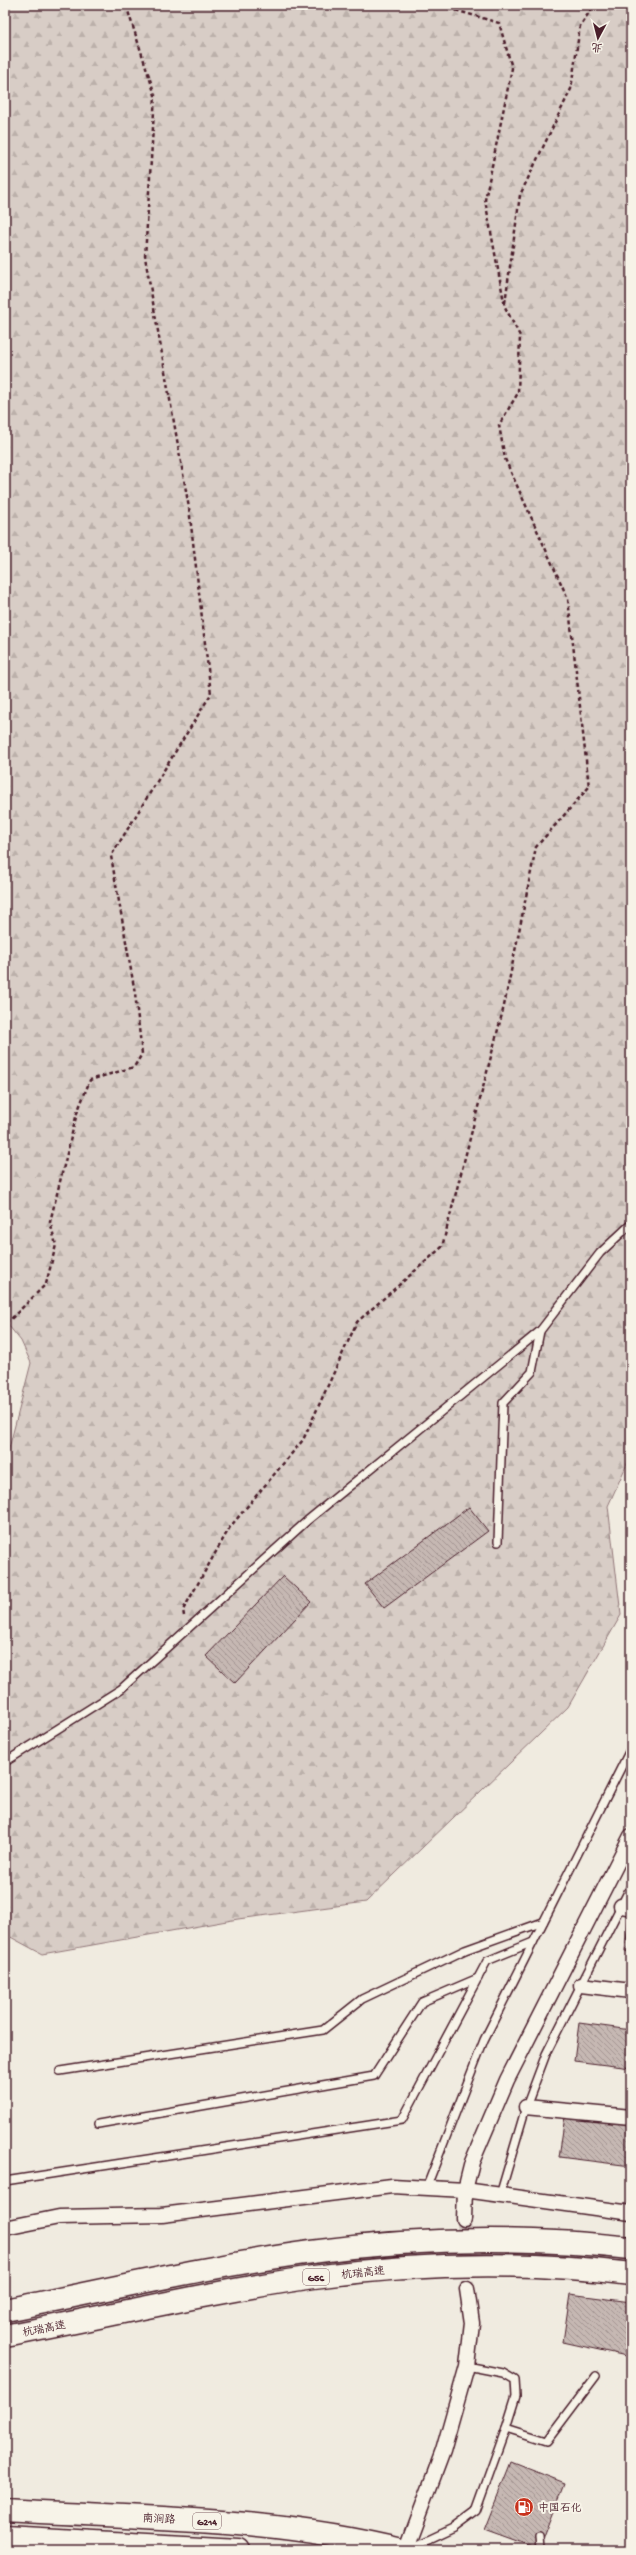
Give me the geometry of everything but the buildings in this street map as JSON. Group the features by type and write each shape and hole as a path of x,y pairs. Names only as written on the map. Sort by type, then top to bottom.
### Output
{"highway":[{"name":"G56","path":"5,2310 310,2252 387,2244 462,2240 536,2241 631,2248"},
{"name":"杭瑞高速","path":"5,2336 237,2290 314,2278 389,2269 463,2266 535,2266 631,2274"},
{"name":"南涧路","path":"5,2510 268,2526 356,2538 406,2550"},
{"path":"5,2537 238,2550"}],"street":[{"path":"464,2219 465,2190 472,2162 507,2080 631,1836"},
{"path":"581,1985 631,1991"},
{"path":"526,2106 631,2117"},
{"path":"5,2228 60,2218 162,2215 392,2186 427,2186 465,2190 631,2213"},
{"path":"406,2550 443,2451 467,2366 472,2323 467,2288"}],"lane":[{"path":"5,1762 121,1689 308,1520 540,1331 600,1253 631,1224"},
{"path":"498,1542 503,1404 532,1372 540,1331"},
{"path":"427,2186 484,2040 631,1748"},
{"path":"500,2195 526,2106 546,2054 581,1985 626,1907 631,1886"},
{"path":"60,2072 323,2030 362,1999 465,1950 543,1922"},
{"path":"5,2181 402,2120 487,1961 533,1942"},
{"path":"98,2124 374,2076 422,2002 478,1978"},
{"path":"406,2550 453,2528 476,2512 506,2428 516,2396 515,2380 503,2373 467,2366"},
{"path":"506,2428 547,2441 596,2376"},
{"path":"539,2536 540,2550"}],"path":[{"path":"5,1321 10,1320 46,1284 56,1244 50,1222 77,1112 90,1080 134,1067 142,1054 135,993 111,856 211,694 189,508 145,257 155,95 126,5"},
{"path":"186,1630 183,1610 230,1527 303,1440 357,1322 442,1247 504,1006 536,847 589,787 568,599 505,459 499,425 518,393 520,336 505,307 484,200 512,68 499,23 438,5"},
{"path":"505,307 520,195 571,88 580,26 594,5"}],"green space":[{"path":"5,5 631,5 631,1455 608,1506 621,1615 568,1707 366,1902 238,1919 42,1954 5,1934 5,1464 31,1363 21,1341 5,1321"}],"tunnel":[{"path":"464,2219 467,2289"}],"place":[{"name":"中国石化","path":"524,2507"}]}
